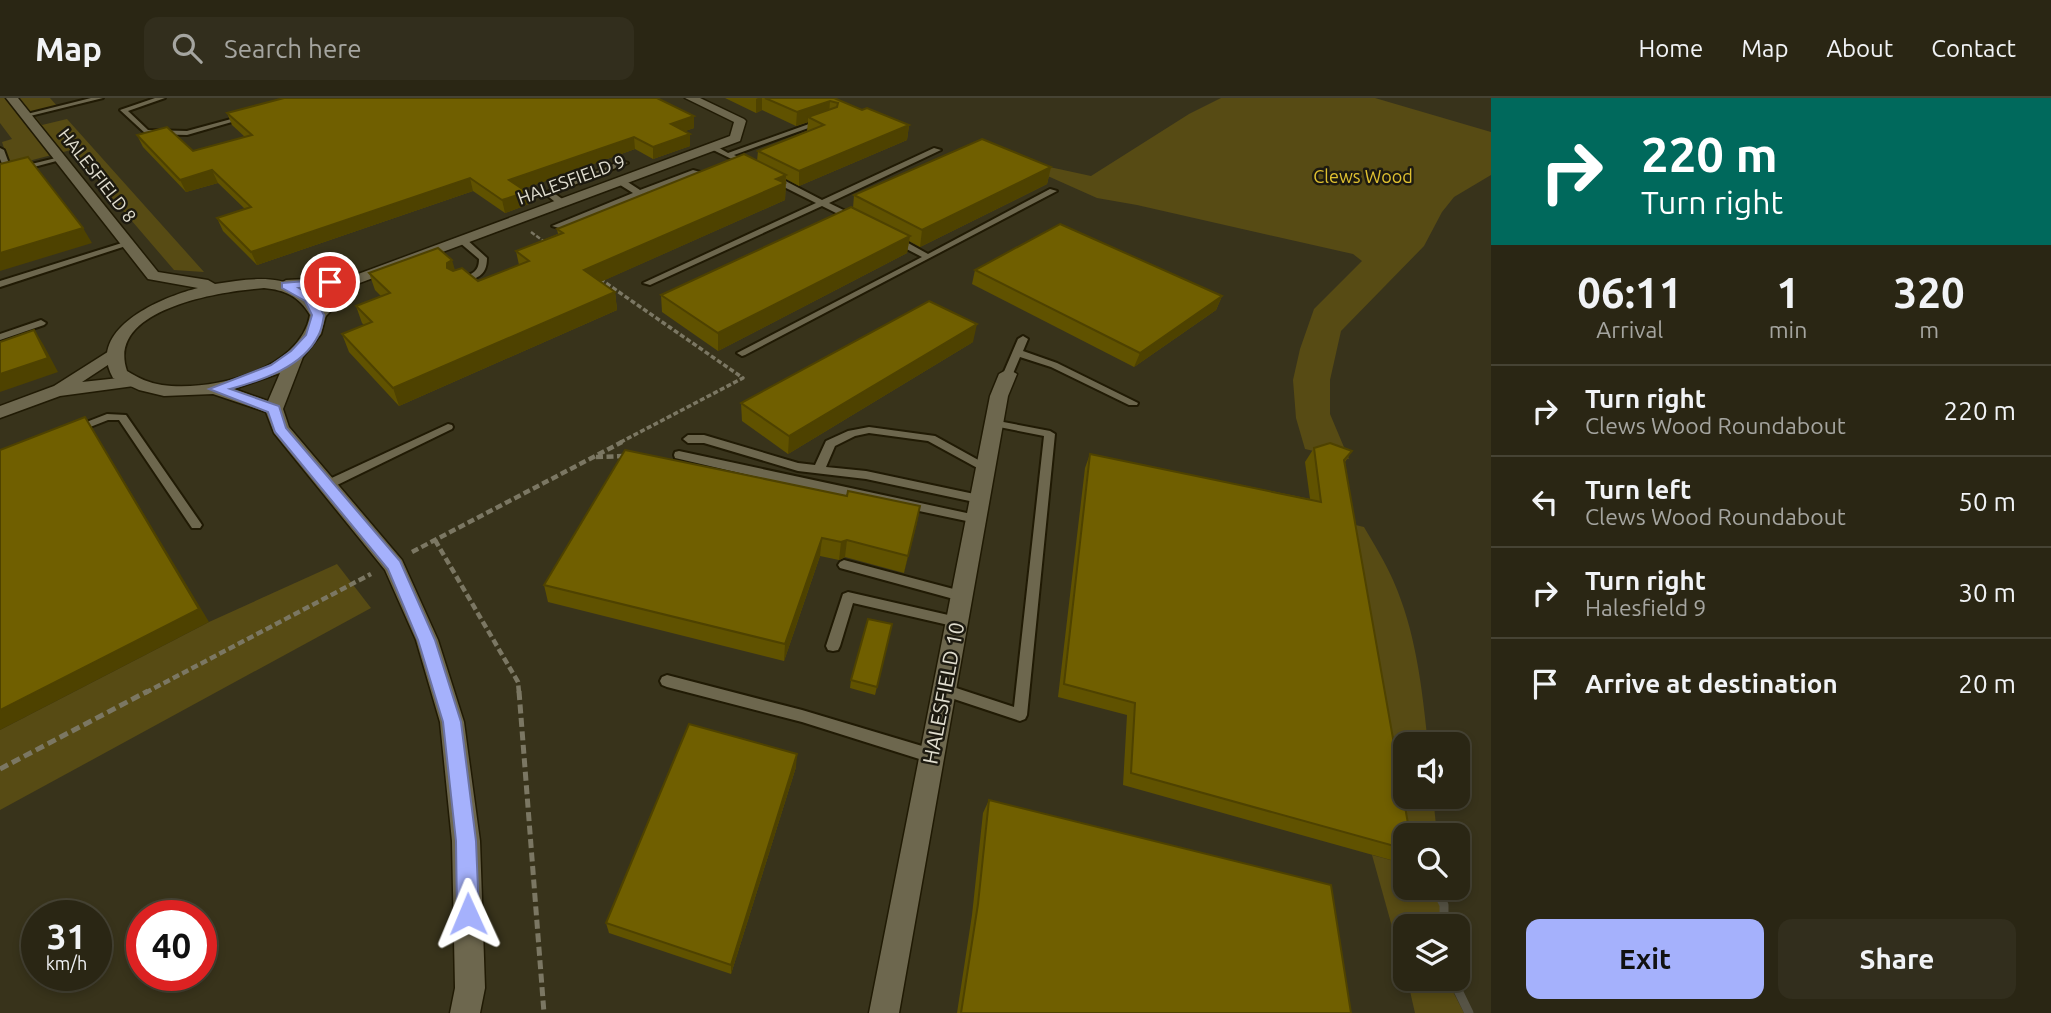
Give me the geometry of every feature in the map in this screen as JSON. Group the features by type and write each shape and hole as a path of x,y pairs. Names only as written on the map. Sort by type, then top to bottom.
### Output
{"street":[{"name":"HALESFIELD 8","path":"12,98 153,276"},
{"name":"HALESFIELD 9","path":"217,287 352,281 736,138 740,121 691,98"},
{"path":"146,314 153,276 217,287"},
{"name":"HALESFIELD 9","path":"296,354 312,336 318,315 352,281"},
{"path":"286,285 310,299 318,315"},
{"path":"57,391 114,353 121,338 146,314 186,295 217,287"},
{"path":"114,353 119,374 128,382 156,391 189,392 216,389 246,380 276,367 296,354"},
{"path":"296,354 274,409 280,429 394,566 427,640 452,722 466,841 470,988 465,1013"},
{"name":"HALESFIELD 10","path":"884,1013 993,423 999,396 1008,374"},
{"path":"0,412 57,391 128,382"},
{"path":"216,389 274,409"}],"lane":[{"path":"26,115 100,98"},
{"path":"162,98 123,110 146,132 187,133 253,116"},
{"path":"728,155 832,118"},
{"path":"711,147 752,167"},
{"path":"0,150 4,173 60,159"},
{"path":"647,284 937,150"},
{"path":"562,203 548,193 624,163"},
{"path":"556,226 696,172"},
{"path":"764,173 869,227"},
{"path":"620,181 639,193"},
{"path":"742,353 1053,191"},
{"path":"881,233 928,257"},
{"path":"457,283 484,268 483,257 461,240"},
{"path":"0,284 128,244"},
{"path":"0,338 41,323"},
{"path":"1008,374 1023,339"},
{"path":"1018,352 1054,365 1133,404"},
{"path":"59,436 107,417 122,417 196,525"},
{"path":"944,690 1020,715 1050,434 993,423"},
{"path":"327,485 448,427"},
{"path":"819,470 830,444 852,433 869,430 931,438 985,467"},
{"path":"688,439 704,439 798,467 866,475 977,509"},
{"path":"679,455 753,474 887,499 977,509"},
{"path":"844,565 961,596"},
{"path":"833,646 848,597 957,622"},
{"path":"667,681 802,716 932,756"}],"path":[{"path":"514,220 549,244"},
{"path":"412,552 743,379 594,276"},
{"path":"595,457 631,456"},
{"path":"435,540 518,682 544,1013"},
{"path":"0,769 372,574"}],"green space":[{"path":"0,98 50,98 58,107 33,114 42,125 67,119 204,272 174,270 71,150 17,164 9,163 2,142 12,139 0,123"},
{"name":"Clews Wood","path":"1221,98 1375,98 1491,132 1491,175 1454,197 1442,212 1424,246 1341,331 1330,380 1330,414 1349,459 1305,449 1296,418 1293,380 1314,309 1362,261 1353,254 1097,198 1023,165 1031,163 1091,176 1189,114"},
{"path":"1343,522 1364,527 1383,560 1401,600 1417,660 1427,732 1393,732 1393,809 1434,809 1436,823 1393,823 1393,831"},
{"path":"337,564 371,608 0,810 0,730 209,622"},
{"path":"1372,855 1393,861 1393,900 1443,900 1443,914 1393,914 1393,930"},
{"path":"1410,991 1453,991 1464,1013 1415,1013"}],"building":[{"path":"284,98 657,98 694,116 671,124 690,134 653,147 634,137 509,180 527,192 502,200 470,178 251,252 217,218 251,207 212,170 180,180 137,135 167,127 193,151 252,135 227,113"},
{"path":"765,98 834,98 909,125 799,171 758,151 824,125 808,117 837,107 838,103 830,101 797,112"},
{"path":"982,139 1051,167 922,230 854,195"},
{"path":"744,154 786,175 776,179 785,183 584,270 615,292 393,388 342,334 372,322 356,306 390,293 369,273 438,248 452,260 447,263 447,268 453,271 462,268 478,281 529,261 516,251 563,233 557,229"},
{"path":"28,157 83,228 0,253 0,164"},
{"path":"851,207 910,236 718,333 661,295"},
{"path":"1060,224 1222,296 1140,353 975,270"},
{"path":"929,301 977,324 789,436 741,403"},
{"path":"34,330 48,358 0,374 0,342"},
{"path":"85,417 199,609 0,710 0,450"},
{"path":"1330,443 1352,451 1344,460 1393,738 1393,809 1405,809 1408,823 1393,823 1393,846 1131,773 1135,703 1064,684 1090,454 1321,502 1314,448"},
{"path":"625,450 847,496 848,491 920,506 908,556 847,540 841,542 822,538 785,644 544,585"},
{"path":"868,619 892,624 877,687 851,680"},
{"path":"689,724 797,754 731,965 606,923"},
{"path":"989,800 1331,885 1351,1013 961,1013 978,904"}],"waterway":[{"path":"1442,900 1444,914"},
{"path":"1458,991 1469,1013"}],"route":[{"path":"330,282 286,285 310,299 318,315 312,336 296,354 276,367 216,389 274,409 280,429 394,566 427,640 452,722 466,841 468,914"}]}
